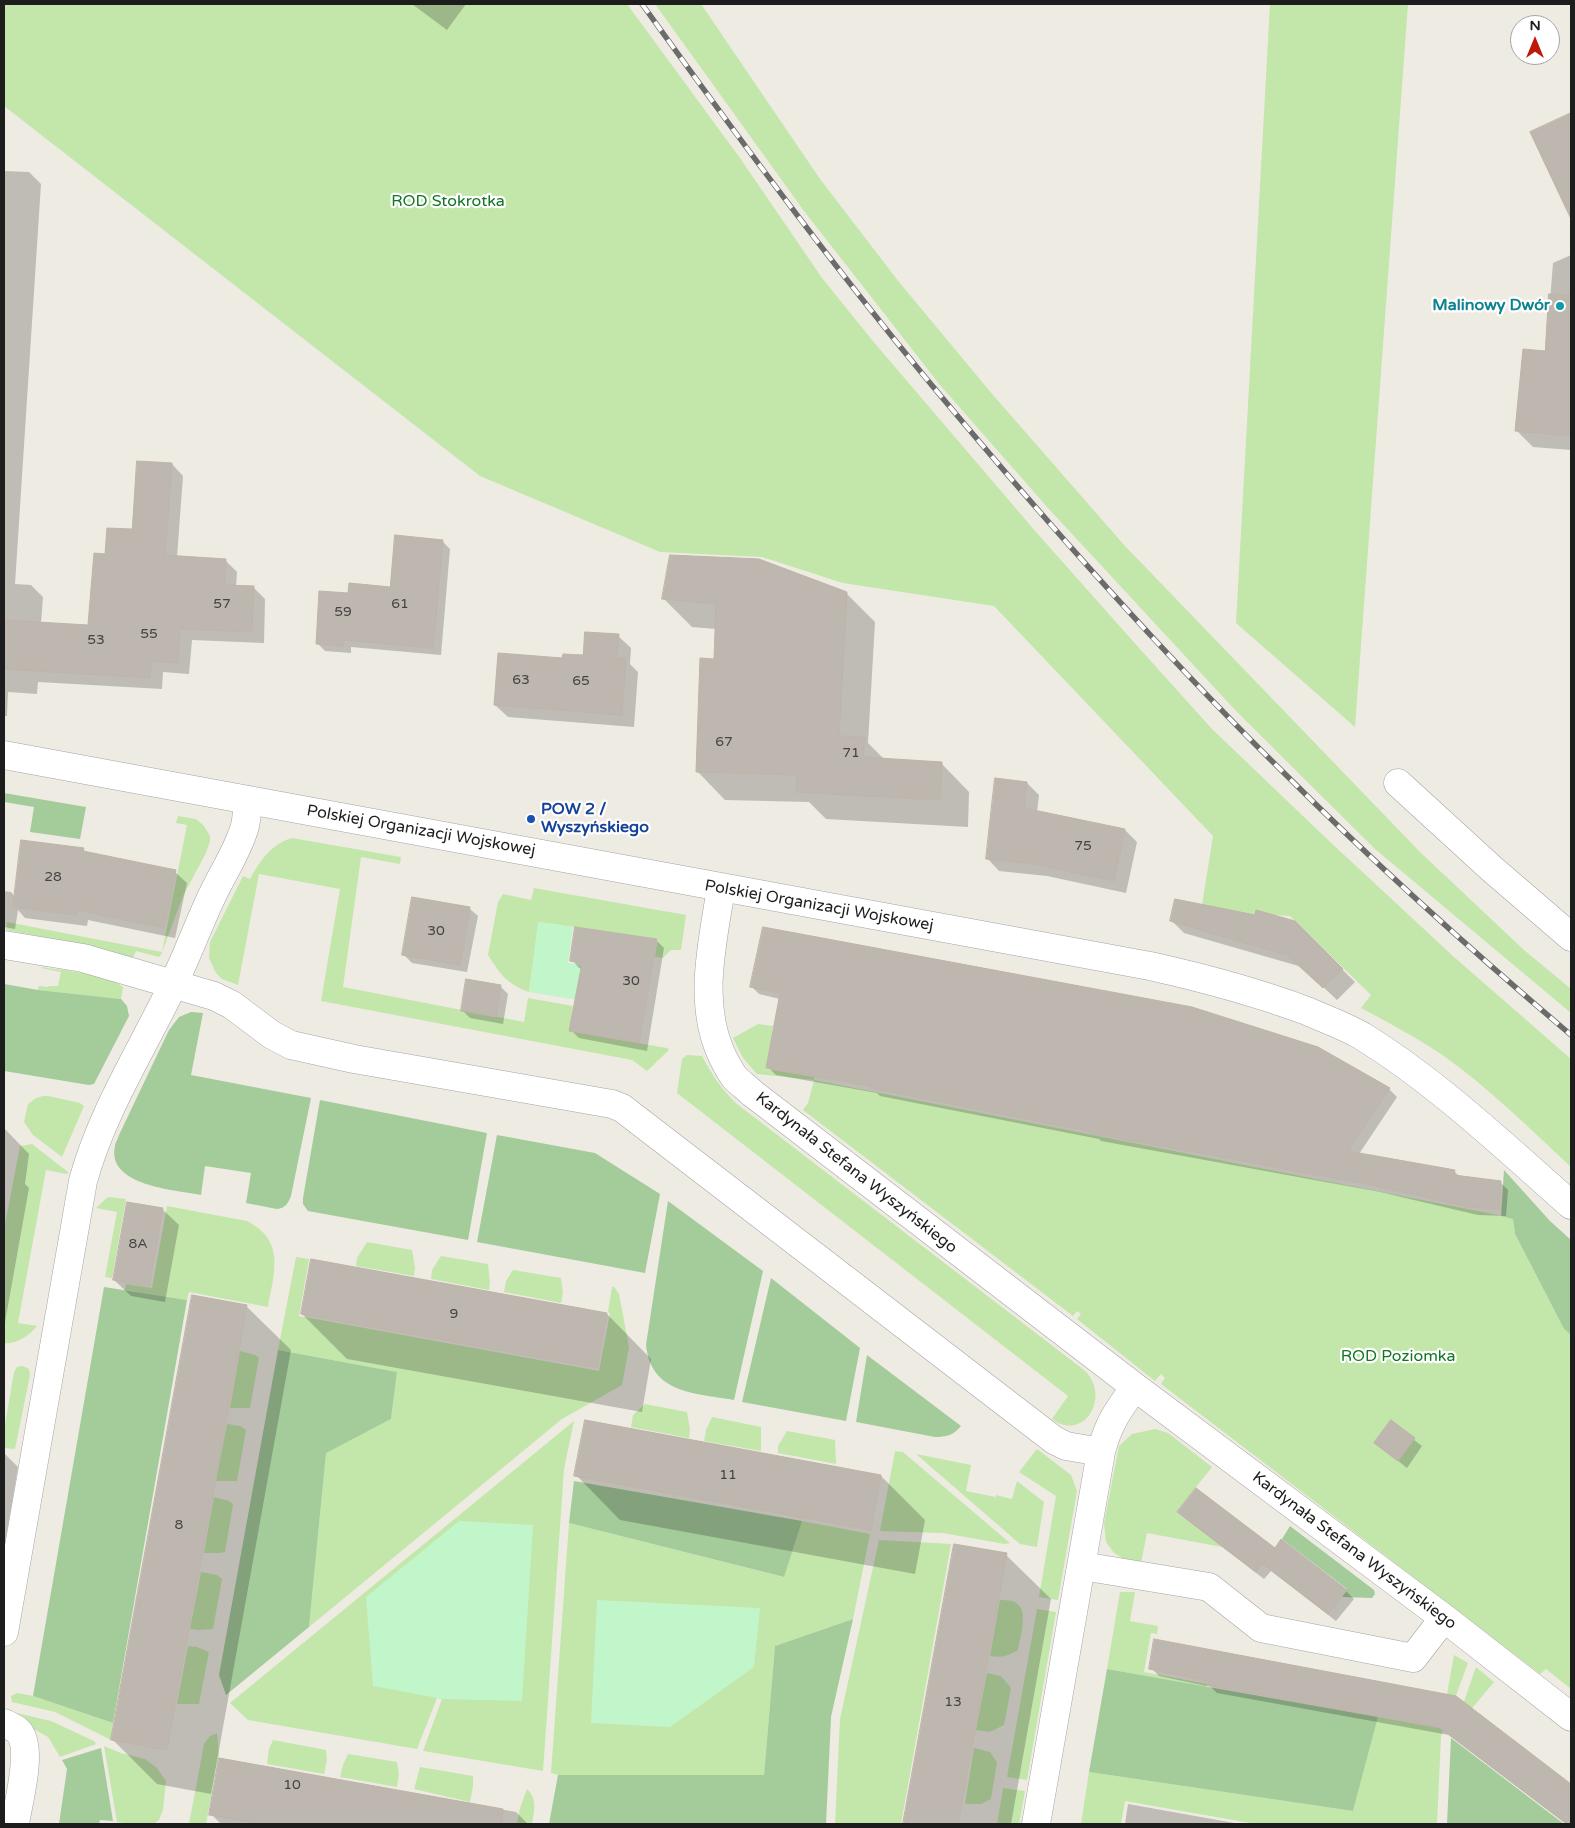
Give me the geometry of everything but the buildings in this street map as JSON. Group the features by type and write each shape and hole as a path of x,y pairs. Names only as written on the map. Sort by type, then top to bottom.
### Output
{"street":[{"name":"Polskiej Organizacji Wojskowej","path":"4,755 1157,968 1226,984 1275,999 1320,1016 1361,1036 1429,1083 1571,1205"},
{"path":"1398,783 1492,869 1571,937"},
{"path":"4,1632 83,1181 95,1141 174,985 208,906 241,837 245,825 248,800"},
{"name":"Kardynała Stefana Wyszyńskiego","path":"721,888 712,945 708,1008 715,1039 734,1077 752,1093 1135,1387 1444,1618 1571,1717"},
{"path":"4,945 83,958 214,996 232,1005 272,1035 291,1045 354,1060 612,1104 622,1108 1054,1440 1066,1446 1101,1452"},
{"path":"1036,1824 1101,1452 1106,1432 1117,1412 1135,1387"},
{"path":"1082,1566 1209,1587 1261,1628 1413,1658 1444,1618"},
{"path":"4,1723 18,1731 24,1743 26,1756 15,1824"}],"green space":[{"name":"ROD Stokrotka","path":"4,4 627,4 740,158 822,278 872,340 1036,532 1131,639 1212,729 1327,839 1454,957 1571,1059 1571,1167 1508,1108 1441,1054 1361,1008 1371,995 1290,916 1274,915 1253,921 1202,905 1213,836 994,606 843,583 762,557 660,552 480,476 4,106"},
{"path":"655,4 701,4 820,179 899,282 993,395 1125,546 1420,852 1524,950 1571,989 1571,1013 1375,849 1236,711 1048,508 940,385 804,211"},
{"path":"1270,4 1408,4 1355,727 1236,623"},
{"path":"4,793 86,807 80,839 30,832 34,807 4,802"},
{"path":"178,816 196,819 204,826 210,836 210,841 206,853 183,896 161,955 159,957 136,951 133,958 85,945 6,930 7,922 162,952 187,825 176,823"},
{"path":"292,838 401,857 400,864 361,857 343,987 524,1022 528,998 573,1006 569,1031 667,1048 669,1050 647,1071 632,1060 321,1001 340,889 259,874 238,985 222,979 216,973 209,958 210,942 243,876 250,879 262,860 272,849"},
{"path":"534,888 686,915 681,950 671,950 663,958 655,957 658,939 539,922 529,992 521,989 505,978 488,955 498,902 503,894 531,900"},
{"path":"538,922 573,927 568,963 614,969 608,1005 529,992"},
{"path":"42,967 73,971 116,982 123,987 121,999 38,990 39,986 58,986 61,972"},
{"path":"4,984 38,990 121,999 127,1006 129,1016 94,1084 89,1085 4,1071"},
{"path":"191,1012 203,1013 191,1075 311,1098 291,1196 282,1208 277,1209 246,1203 251,1173 205,1166 201,1195 145,1184 121,1170 115,1159 115,1145 119,1135 169,1030 179,1017"},
{"path":"758,1024 773,1026 766,1069 814,1077 814,1080 757,1074 743,1058 733,1038"},
{"path":"687,1055 702,1056 718,1082 737,1104 1084,1370 1092,1381 1095,1403 1084,1421 1074,1425 1064,1425 1052,1419 1068,1396 677,1093 682,1059"},
{"name":"ROD Poziomka","path":"814,1080 1513,1218 1515,1234 1564,1329 1571,1335 1571,1689 1546,1669 1540,1674 1161,1384 1165,1378 1161,1374 1155,1381 1077,1319 1081,1314 1077,1311 1073,1316 803,1110 808,1103"},
{"path":"43,1096 80,1103 84,1106 62,1157 33,1135 24,1122 28,1104 36,1098"},
{"path":"320,1100 487,1133 468,1240 308,1211 303,1204 303,1198"},
{"path":"497,1135 595,1153 660,1194 645,1273 477,1242"},
{"path":"32,1144 68,1172 67,1174 46,1170 18,1323 37,1326 22,1339 4,1343 4,1230 20,1146"},
{"path":"1504,1170 1550,1221 1571,1240 1571,1335 1564,1329 1515,1234 1513,1219 1501,1216"},
{"path":"108,1197 126,1199 112,1278 105,1277 117,1212 96,1208"},
{"path":"668,1201 763,1271 734,1400 677,1388 666,1382 656,1373 650,1361 646,1345"},
{"path":"167,1206 247,1221 268,1238 272,1248 274,1270 268,1307 189,1292 187,1300 125,1290 126,1284 152,1288"},
{"path":"367,1242 412,1250 415,1268 414,1276 356,1266 357,1258"},
{"path":"441,1256 488,1264 489,1290 431,1279 432,1270"},
{"path":"296,1257 309,1259 299,1316 599,1371 610,1314 608,1311 612,1287 614,1287 619,1294 629,1347 622,1385 562,1419 309,1627 326,1452 391,1419 397,1372 278,1350"},
{"path":"513,1270 561,1278 563,1293 561,1303 504,1292 506,1281"},
{"path":"771,1278 860,1348 846,1421 742,1402"},
{"path":"104,1287 187,1300 113,1723 33,1696"},
{"path":"278,1350 397,1372 391,1419 326,1453 309,1627 226,1695 219,1675"},
{"path":"240,1351 259,1358 250,1408 230,1408"},
{"path":"867,1355 961,1426 950,1435 935,1437 856,1422"},
{"path":"23,1366 29,1369 30,1375 15,1449 4,1448 4,1430 14,1372 17,1367"},
{"path":"645,1404 687,1412 690,1429 689,1438 631,1427 633,1415"},
{"path":"712,1417 761,1427 761,1451 704,1441 706,1430"},
{"path":"574,1421 564,1469 543,1771 423,1751 442,1699 437,1698 417,1749 248,1720 230,1703"},
{"path":"227,1424 240,1426 246,1430 237,1481 216,1481"},
{"path":"1155,1429 1168,1433 1212,1467 1176,1512 1222,1547 1147,1533 1141,1563 1124,1559 1114,1553 1106,1542 1104,1523 1119,1446 1132,1434"},
{"path":"787,1431 835,1440 836,1464 778,1453 778,1446"},
{"path":"1037,1449 1071,1475 1077,1491 1058,1600 1039,1597 1056,1496 1019,1472"},
{"path":"895,1451 903,1452 1010,1543 1005,1544 943,1533 880,1531"},
{"path":"916,1454 971,1465 966,1491 1012,1499 1017,1481 1044,1502 1037,1547 1020,1544"},
{"path":"574,1481 802,1521 784,1577 569,1523"},
{"path":"214,1497 233,1504 225,1552 204,1553"},
{"path":"459,1521 533,1525 522,1701 443,1699 373,1686 366,1597"},
{"path":"802,1521 870,1534 853,1619 775,1646 764,1775 558,1775 551,1773 569,1523 783,1577"},
{"path":"1290,1526 1374,1590 1375,1594 1372,1598 1342,1597 1347,1589 1282,1539"},
{"path":"879,1540 951,1544 901,1824 835,1824 840,1719"},
{"path":"201,1572 217,1575 222,1579 213,1629 190,1629"},
{"path":"1120,1592 1135,1592 1130,1621 1158,1626 1157,1634 1151,1633 1144,1672 1207,1684 1206,1687 1107,1669"},
{"path":"597,1600 760,1608 754,1667 670,1727 591,1723"},
{"path":"1000,1600 1012,1601 1018,1604 1023,1615 1023,1622 1018,1650 998,1657 990,1656"},
{"path":"1037,1609 1056,1612 1027,1780 1007,1777"},
{"path":"853,1619 831,1717 826,1824 549,1824 558,1775 764,1775 775,1646"},
{"path":"188,1646 197,1647 209,1652 199,1704 177,1704"},
{"path":"1454,1655 1468,1663 1441,1736 1437,1824 1256,1824 1125,1801 1121,1824 1081,1824 1089,1772 1353,1811 1378,1717 1441,1728"},
{"path":"1476,1667 1494,1682 1454,1730"},
{"path":"1107,1669 1378,1717 1353,1811 1089,1772"},
{"path":"987,1673 1001,1676 1011,1688 1004,1725 990,1732 976,1730"},
{"path":"17,1693 33,1696 113,1723 111,1740 55,1712 12,1702 11,1696"},
{"path":"12,1712 51,1721 94,1741 96,1744 60,1757 48,1737 12,1717"},
{"path":"217,1733 219,1754 206,1824 189,1824 204,1744 210,1736"},
{"path":"1451,1738 1564,1824 1447,1824"},
{"path":"273,1740 326,1750 327,1760 324,1774 267,1764 269,1749"},
{"path":"104,1746 121,1753 145,1759 157,1768 166,1781 163,1810 159,1820 154,1824 117,1822"},
{"path":"101,1748 113,1821 100,1820 99,1824 59,1824 67,1769 62,1760"},
{"path":"974,1748 990,1752 997,1762 991,1799 981,1804 965,1804"},
{"path":"348,1754 397,1762 399,1774 397,1787 340,1777"},
{"path":"420,1767 473,1776 470,1802 414,1789"},
{"path":"1003,1788 1025,1791 1019,1824 997,1824"},
{"path":"527,1789 534,1801 532,1824 517,1824 520,1808"}],"railway":[{"path":"642,4 758,163 878,319 999,465 1117,599 1240,729 1352,839 1460,939 1571,1035"}],"place":[{"name":"Malinowy Dwór","path":"1560,306"},
{"name":"POW 2 / Wyszyńskiego","path":"531,819"}]}
